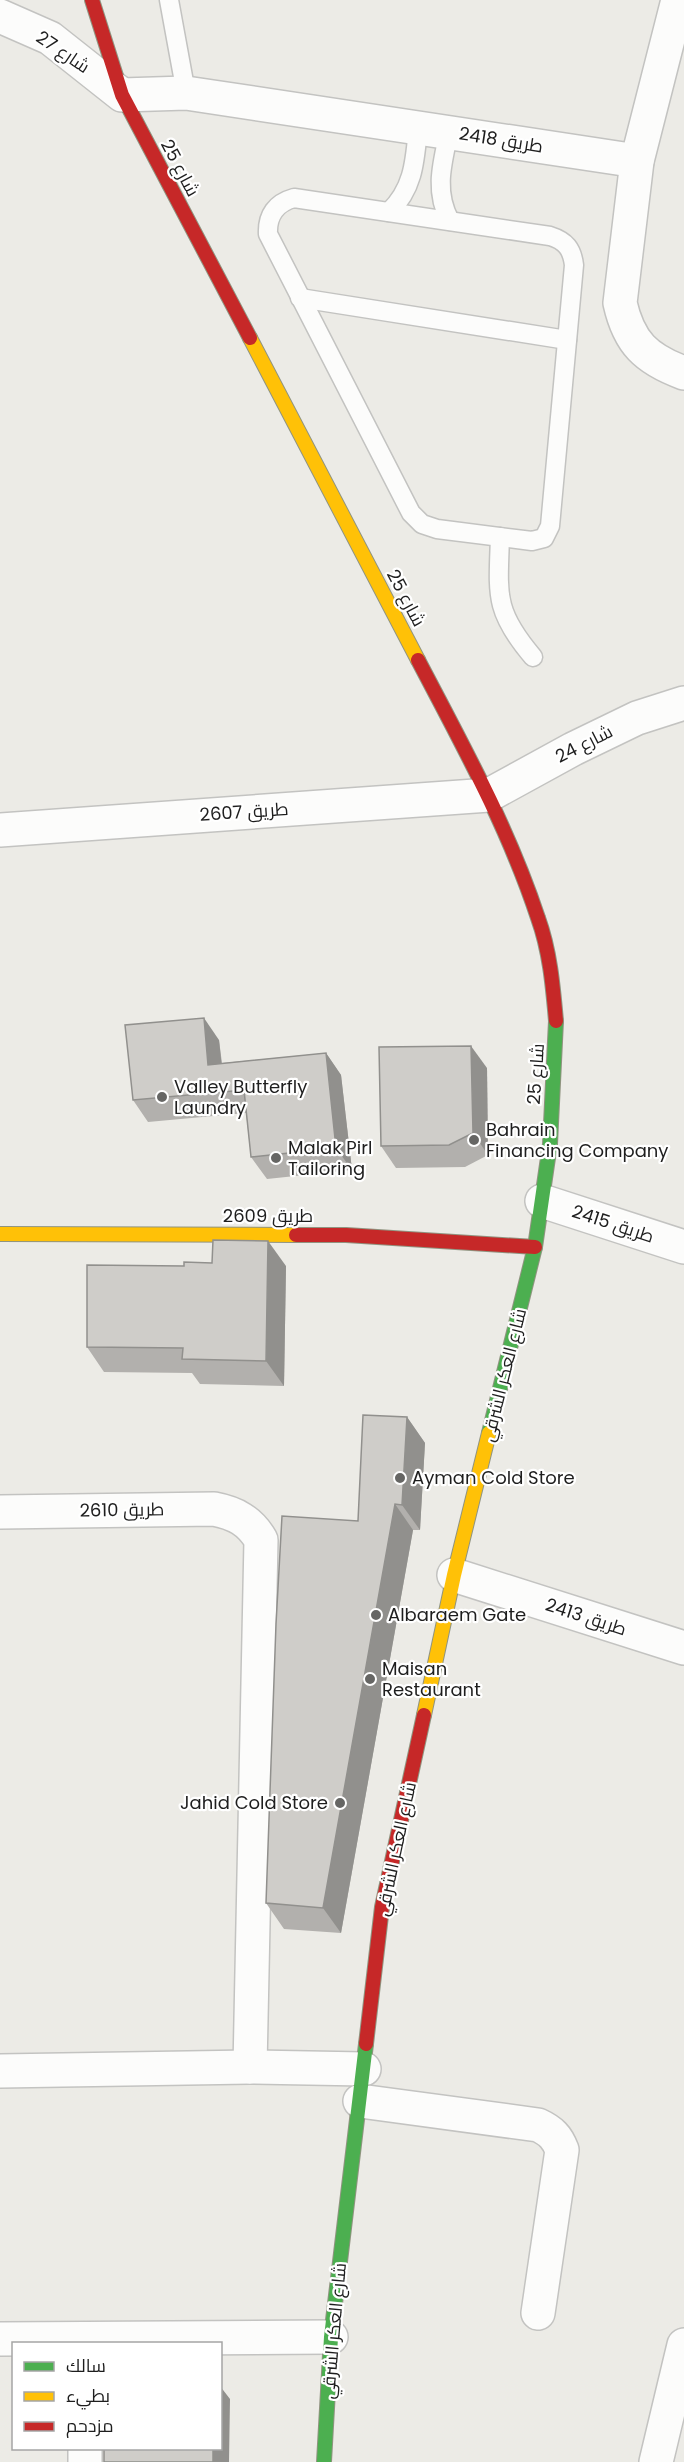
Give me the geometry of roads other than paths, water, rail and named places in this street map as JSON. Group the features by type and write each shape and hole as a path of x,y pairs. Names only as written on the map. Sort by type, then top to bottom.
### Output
{"street":[{"name":"شارع 25","path":"92,0 122,95 489,795 539,919 552,978 557,1032 550,1144 536,1247"},
{"path":"678,0 671,74 637,161 620,303 631,336 644,352 658,363 684,373"},
{"name":"شارع 27","path":"0,16 50,38 122,95"},
{"name":"طريق 2418","path":"122,95 186,93 637,161"},
{"name":"شارع 24","path":"489,795 573,749 637,718 684,703"},
{"name":"طريق 2607","path":"0,830 489,795"},
{"name":"طريق 2415","path":"542,1201 684,1247"},
{"name":"طريق 2609","path":"0,1234 346,1235 536,1247"},
{"name":"شارع العكر الشرقي","path":"324,2462 331,2337 382,1907 454,1575 536,1247"},
{"name":"طريق 2610","path":"0,1512 214,1509 229,1512 243,1519 254,1528 261,1540 250,2067"},
{"name":"طريق 2413","path":"454,1575 684,1648"},
{"path":"0,2071 250,2067 364,2069"},
{"path":"360,2101 538,2125 549,2130 557,2139 562,2150 538,2313"},
{"path":"0,2339 84,2341 331,2337"},
{"path":"656,2462 684,2345"}],"lane":[{"path":"169,0 186,93"},
{"path":"389,212 401,200 409,187 414,171 434,130"},
{"path":"434,130 439,187 444,210 450,221"},
{"path":"303,199 450,221 560,239 568,246 574,265 548,533 544,538 531,541 430,528 416,520 300,298 268,234 267,224 276,207 284,201 303,199"},
{"path":"300,298 567,340"},
{"path":"500,537 500,602 513,634 533,657"}],"place":[{"name":"Valley Butterfly Laundry","path":"162,1097"},
{"name":"Bahrain Financing Company","path":"474,1140"},
{"name":"Malak Pirl Tailoring","path":"276,1158"},
{"name":"Ayman Cold Store","path":"400,1478"},
{"name":"Albaraem Gate","path":"376,1615"},
{"name":"Maisan Restaurant","path":"370,1679"},
{"name":"Jahid Cold Store","path":"340,1803"}]}
